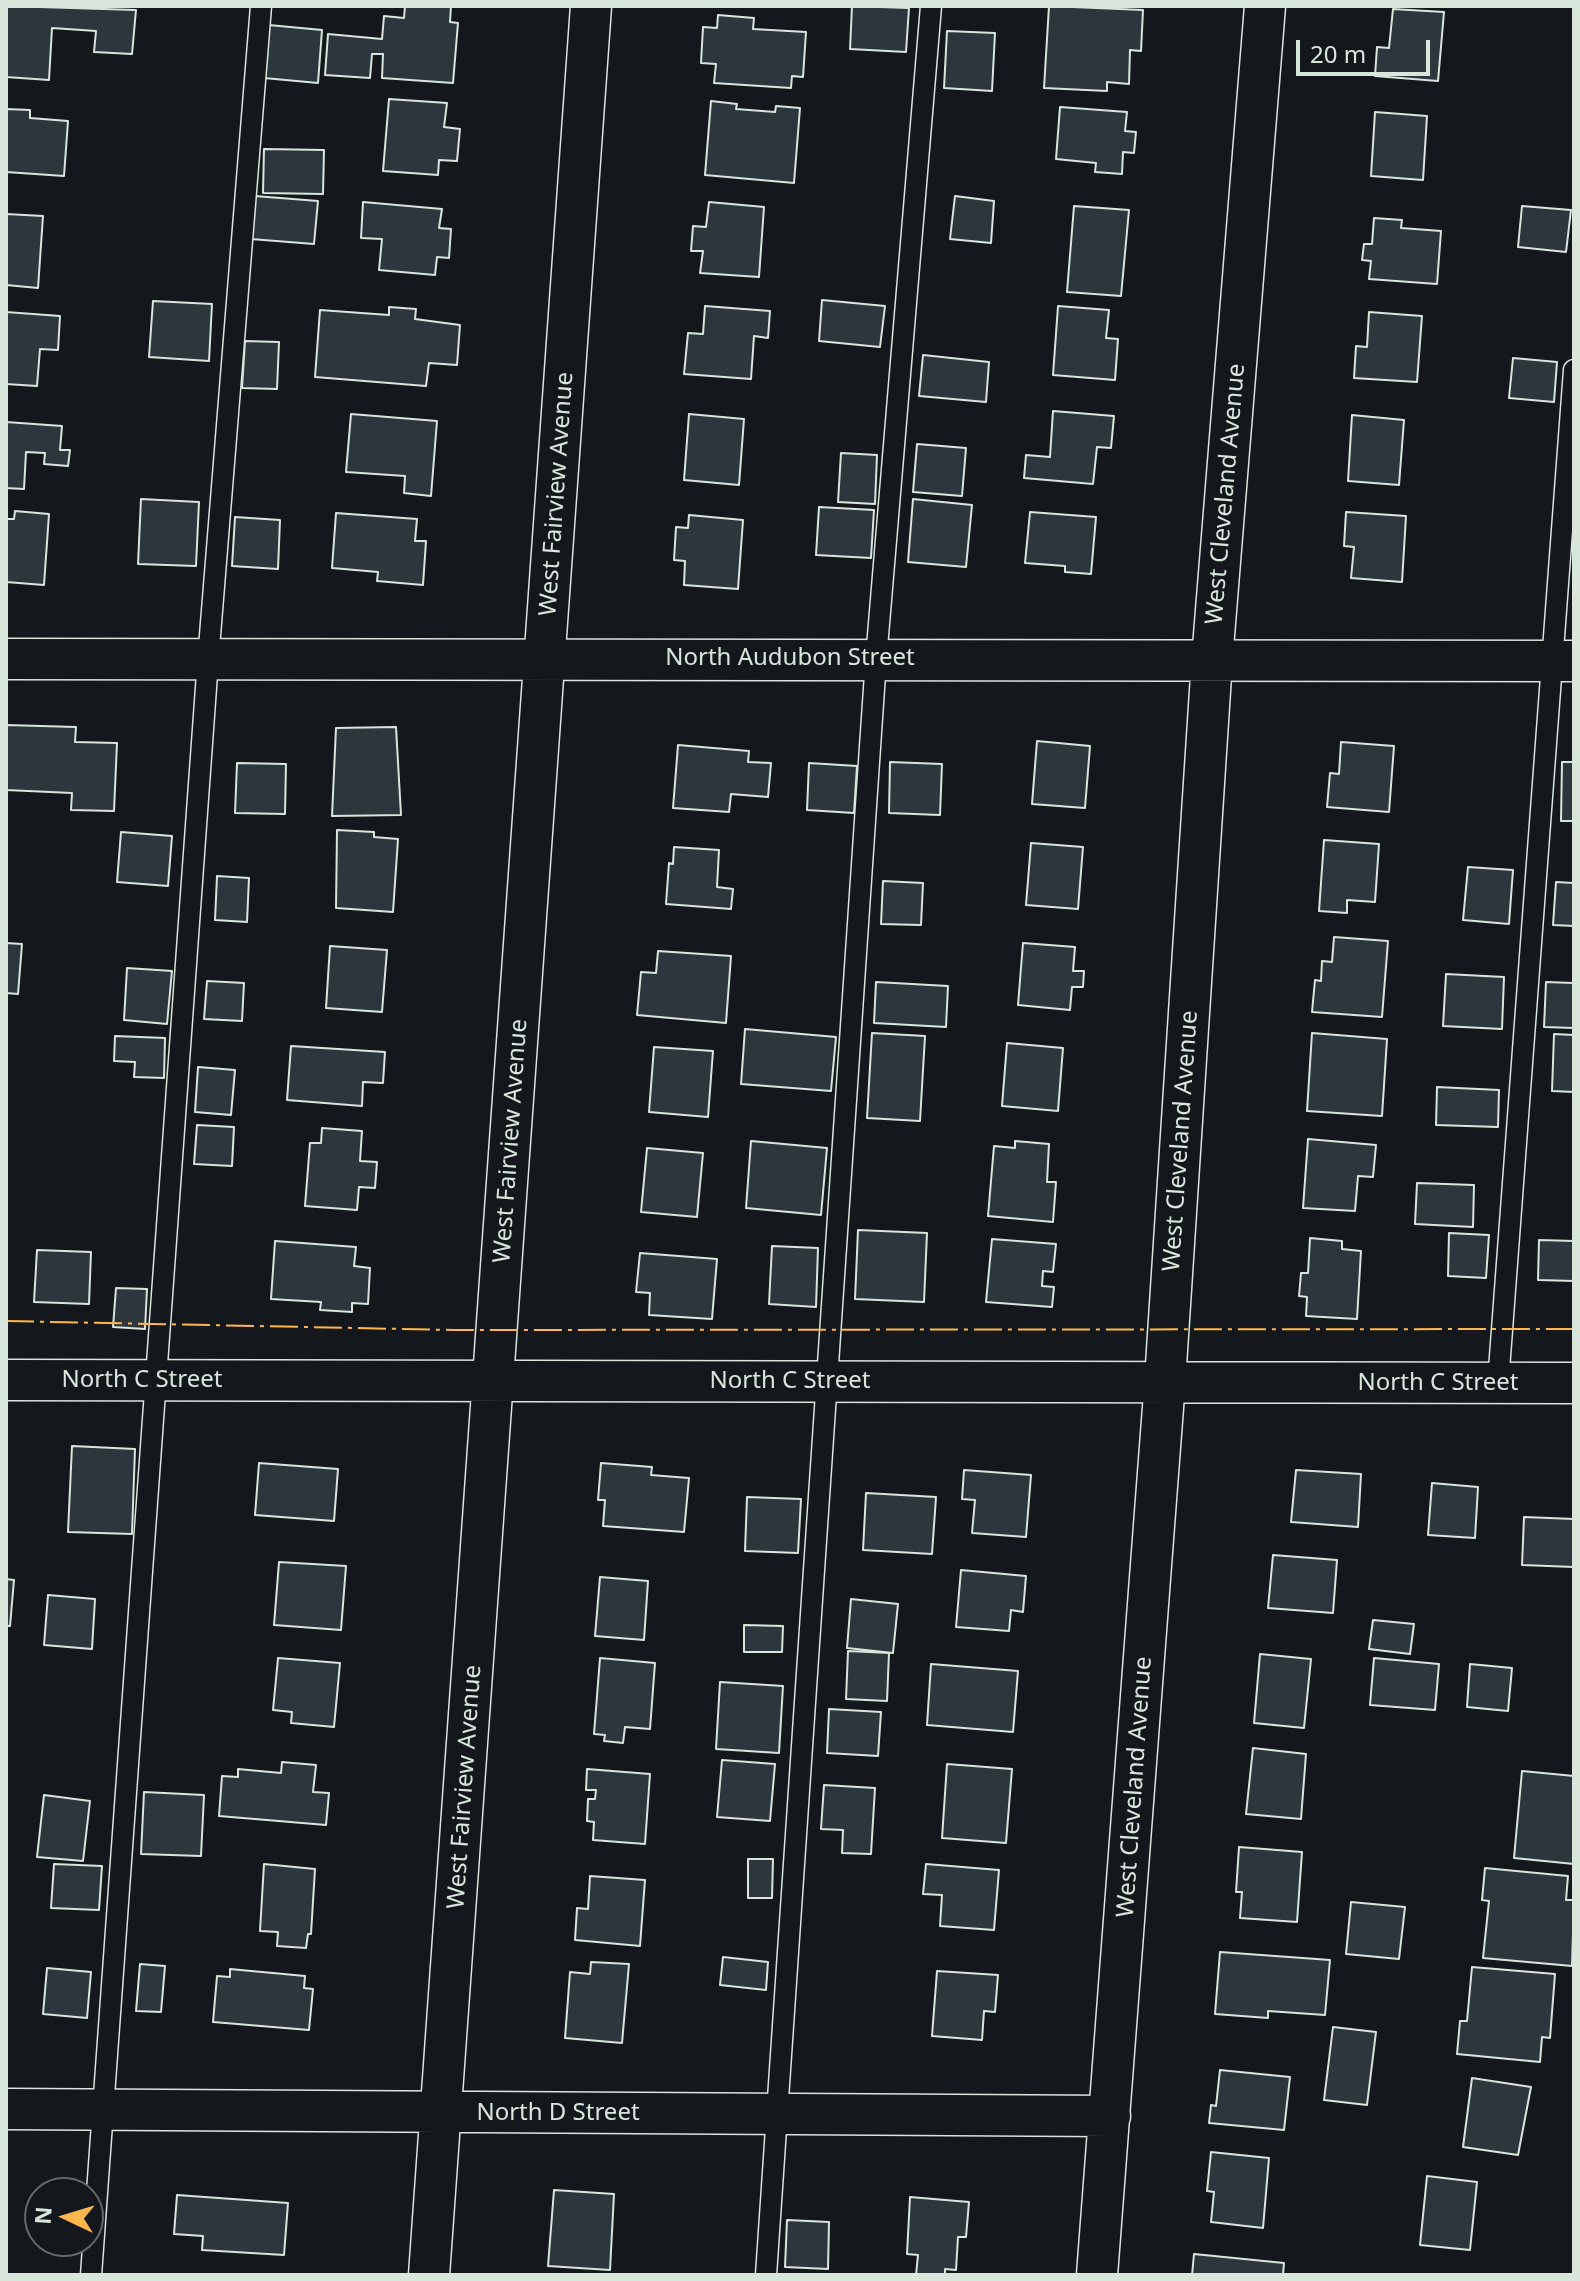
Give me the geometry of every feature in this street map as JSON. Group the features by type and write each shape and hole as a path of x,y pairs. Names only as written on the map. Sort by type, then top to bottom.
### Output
{"street":[{"name":"West Fairview Avenue","path":"429,2275 591,6"},
{"name":"West Cleveland Avenue","path":"1097,2275 1165,1381 1212,660 1265,6"},
{"name":"North Audubon Street","path":"6,659 1562,661"},
{"name":"North C Street","path":"6,1380 1574,1383"},
{"name":"North D Street","path":"6,2109 1110,2116"}],"lane":[{"path":"91,2275 208,660 261,6"},
{"path":"766,2275 876,659 931,6"},
{"path":"1498,1383 1562,661 1574,370"}],"building":[{"path":"6,6 136,10 132,54 94,52 96,31 52,28 49,80 6,77"},
{"path":"405,6 451,6 450,22 458,23 453,83 382,78 383,54 372,54 370,78 325,75 328,34 382,39 384,16 404,18"},
{"path":"852,6 909,8 906,52 850,49"},
{"path":"1049,6 1143,10 1141,51 1130,50 1129,84 1107,82 1107,91 1044,88"},
{"path":"1393,9 1444,12 1438,81 1375,76 1377,47 1389,48"},
{"path":"718,15 754,18 753,29 806,32 803,77 792,76 791,88 714,83 716,64 701,63 703,27 717,28"},
{"path":"269,25 322,30 318,83 264,78"},
{"path":"947,31 995,33 992,91 944,88"},
{"path":"389,99 447,103 444,127 460,129 457,161 439,160 438,175 383,171"},
{"path":"711,101 737,104 736,109 775,112 776,106 800,108 794,183 705,175"},
{"path":"1060,107 1127,112 1125,131 1136,132 1134,153 1123,152 1122,174 1095,172 1096,163 1056,159"},
{"path":"6,109 30,110 30,118 68,121 64,176 6,172"},
{"path":"1375,112 1427,116 1423,180 1371,176"},
{"path":"264,149 324,150 323,194 263,193"},
{"path":"255,196 318,201 314,244 251,239"},
{"path":"955,196 994,201 991,243 950,239"},
{"path":"363,202 442,209 439,228 451,229 449,258 437,257 435,275 379,270 382,239 361,238"},
{"path":"709,202 764,207 759,277 700,273 703,251 691,251 693,226 706,227"},
{"path":"1074,206 1129,210 1121,296 1067,292"},
{"path":"1522,206 1571,210 1566,252 1518,247"},
{"path":"6,214 43,216 38,288 6,285"},
{"path":"1374,218 1402,220 1401,228 1441,231 1437,284 1369,279 1371,261 1362,260 1364,244 1372,244"},
{"path":"822,300 885,306 880,347 819,341"},
{"path":"153,301 212,304 209,361 149,357"},
{"path":"705,306 770,311 768,338 754,336 751,379 684,374 688,333 703,334"},
{"path":"1058,306 1109,310 1106,338 1118,339 1115,380 1053,375"},
{"path":"389,307 416,309 415,319 460,325 457,365 429,363 426,386 315,377 320,310 389,315"},
{"path":"6,312 60,316 58,350 40,349 37,386 6,384"},
{"path":"1369,312 1422,316 1417,382 1354,378 1356,346 1367,347"},
{"path":"245,341 279,342 277,389 242,388"},
{"path":"923,355 989,362 986,402 919,396"},
{"path":"1513,358 1557,362 1554,402 1509,398"},
{"path":"1053,411 1114,416 1111,448 1097,447 1093,484 1024,478 1026,455 1050,457"},
{"path":"351,414 437,421 431,496 404,493 405,476 346,472"},
{"path":"689,414 744,419 739,485 684,480"},
{"path":"1352,415 1404,420 1399,485 1348,481"},
{"path":"6,422 62,426 60,450 70,450 68,466 44,464 45,453 26,452 24,489 6,488"},
{"path":"917,444 966,448 962,496 913,492"},
{"path":"841,453 877,455 875,504 838,502"},
{"path":"141,499 199,502 196,566 138,564"},
{"path":"913,499 972,505 966,567 908,562"},
{"path":"819,507 874,510 871,558 816,555"},
{"path":"15,511 49,514 44,585 6,582 6,519 14,519"},
{"path":"1030,512 1096,517 1091,574 1065,572 1065,566 1025,563"},
{"path":"1346,512 1406,516 1402,582 1351,578 1354,547 1344,546"},
{"path":"336,513 417,519 415,541 426,541 423,585 377,581 378,572 332,568"},
{"path":"689,515 743,520 738,589 684,585 685,561 674,560 676,527 688,528"},
{"path":"235,517 280,520 278,569 232,566"},
{"path":"6,725 76,727 75,742 117,743 114,811 71,810 72,793 6,790"},
{"path":"396,727 401,815 332,816 336,728"},
{"path":"1037,741 1090,746 1085,808 1032,804"},
{"path":"1341,742 1394,746 1389,812 1327,807 1330,773 1339,774"},
{"path":"678,745 749,751 748,762 771,763 768,797 731,794 729,812 673,808"},
{"path":"890,762 942,764 940,815 889,813"},
{"path":"1562,762 1574,762 1574,821 1561,821"},
{"path":"237,763 286,764 285,814 235,813"},
{"path":"809,763 857,766 854,813 807,810"},
{"path":"337,830 374,832 374,837 398,839 393,912 336,908"},
{"path":"121,832 172,836 168,886 117,882"},
{"path":"1324,840 1379,844 1375,902 1347,900 1347,913 1319,911"},
{"path":"1031,843 1083,847 1078,909 1026,905"},
{"path":"674,847 719,850 717,887 733,889 731,909 666,904 669,863 673,864"},
{"path":"1468,867 1513,870 1509,924 1463,920"},
{"path":"217,876 249,878 247,922 215,920"},
{"path":"883,881 923,883 921,925 881,924"},
{"path":"1556,882 1574,883 1574,926 1553,925"},
{"path":"1334,937 1388,941 1382,1017 1312,1012 1315,980 1321,981 1322,961 1332,962"},
{"path":"6,943 22,944 18,994 6,993"},
{"path":"1023,943 1075,947 1073,971 1084,971 1083,987 1072,987 1070,1010 1018,1005"},
{"path":"330,946 387,950 382,1012 326,1008"},
{"path":"658,951 731,956 726,1023 637,1015 641,972 656,973"},
{"path":"127,968 172,971 167,1024 124,1020"},
{"path":"1446,974 1504,977 1502,1029 1443,1026"},
{"path":"207,981 244,983 242,1021 204,1019"},
{"path":"876,982 948,986 946,1027 874,1023"},
{"path":"1546,982 1574,983 1574,1028 1544,1027"},
{"path":"745,1029 836,1037 831,1091 741,1084"},
{"path":"872,1033 925,1036 920,1121 867,1118"},
{"path":"1312,1033 1387,1039 1382,1116 1307,1111"},
{"path":"1554,1034 1574,1035 1574,1092 1552,1091"},
{"path":"115,1036 165,1038 164,1078 134,1077 135,1062 114,1061"},
{"path":"1007,1043 1063,1048 1058,1111 1002,1106"},
{"path":"291,1046 385,1052 383,1083 363,1082 362,1106 287,1100"},
{"path":"654,1047 713,1051 708,1117 649,1112"},
{"path":"198,1067 235,1070 231,1115 195,1112"},
{"path":"1437,1087 1499,1090 1498,1127 1436,1125"},
{"path":"197,1125 234,1127 232,1166 194,1164"},
{"path":"322,1128 362,1131 360,1161 377,1162 375,1188 359,1187 357,1210 305,1206 310,1143 321,1143"},
{"path":"1308,1139 1376,1145 1373,1177 1358,1176 1355,1211 1303,1208"},
{"path":"751,1141 827,1148 821,1215 746,1208"},
{"path":"1015,1141 1049,1144 1047,1182 1056,1182 1053,1222 988,1216 994,1146 1015,1148"},
{"path":"647,1148 703,1153 697,1217 641,1212"},
{"path":"1417,1183 1474,1185 1473,1227 1415,1224"},
{"path":"858,1230 927,1233 924,1302 855,1299"},
{"path":"1449,1233 1489,1235 1486,1278 1448,1276"},
{"path":"1310,1238 1342,1241 1342,1249 1361,1251 1357,1319 1306,1316 1307,1297 1299,1296 1301,1273 1308,1273"},
{"path":"992,1239 1056,1244 1053,1272 1043,1271 1042,1286 1054,1287 1052,1307 986,1302"},
{"path":"1539,1240 1574,1241 1574,1281 1538,1280"},
{"path":"275,1241 356,1247 354,1266 370,1268 368,1304 352,1303 352,1312 320,1310 321,1302 271,1299"},
{"path":"772,1246 818,1248 816,1307 769,1304"},
{"path":"37,1250 91,1252 89,1304 34,1302"},
{"path":"640,1253 717,1259 712,1319 649,1315 650,1293 636,1292"},
{"path":"116,1288 147,1289 145,1329 113,1327"},
{"path":"72,1446 135,1449 132,1534 68,1532"},
{"path":"259,1463 338,1469 334,1521 255,1515"},
{"path":"601,1463 652,1467 651,1475 689,1478 684,1532 603,1526 605,1500 598,1500"},
{"path":"964,1470 1031,1475 1026,1537 972,1533 975,1500 962,1499"},
{"path":"1296,1470 1361,1474 1358,1527 1291,1522"},
{"path":"1432,1483 1478,1487 1475,1538 1428,1535"},
{"path":"866,1493 936,1497 932,1554 863,1550"},
{"path":"747,1497 801,1499 798,1553 745,1551"},
{"path":"1524,1517 1574,1519 1574,1567 1522,1565"},
{"path":"1273,1555 1337,1560 1333,1613 1268,1608"},
{"path":"279,1562 346,1566 341,1630 274,1625"},
{"path":"961,1570 1026,1576 1023,1612 1011,1610 1009,1631 956,1627"},
{"path":"600,1577 648,1581 644,1640 595,1636"},
{"path":"6,1579 14,1580 10,1626 6,1626"},
{"path":"48,1595 95,1599 92,1649 44,1645"},
{"path":"851,1599 898,1604 893,1653 847,1648"},
{"path":"1373,1620 1414,1624 1410,1654 1369,1649"},
{"path":"744,1625 783,1626 782,1652 744,1652"},
{"path":"848,1651 889,1653 887,1701 846,1699"},
{"path":"1260,1654 1311,1659 1304,1728 1254,1723"},
{"path":"278,1658 340,1663 334,1727 291,1723 292,1712 273,1710"},
{"path":"600,1658 655,1663 650,1729 625,1727 623,1743 604,1741 605,1735 594,1734"},
{"path":"1374,1658 1439,1664 1435,1710 1370,1705"},
{"path":"931,1664 1018,1671 1013,1732 927,1725"},
{"path":"1470,1664 1512,1668 1508,1711 1467,1707"},
{"path":"720,1682 783,1686 779,1753 716,1749"},
{"path":"829,1709 881,1712 878,1756 827,1753"},
{"path":"1253,1748 1306,1754 1301,1819 1246,1814"},
{"path":"722,1760 775,1764 770,1821 717,1817"},
{"path":"282,1762 316,1765 313,1792 329,1793 326,1825 219,1816 222,1776 238,1777 238,1769 281,1773"},
{"path":"947,1764 1012,1769 1006,1843 942,1838"},
{"path":"587,1769 650,1774 645,1844 593,1840 594,1822 587,1821 588,1799 595,1799 596,1790 586,1790"},
{"path":"1522,1771 1574,1776 1574,1864 1514,1858"},
{"path":"824,1785 875,1788 871,1854 842,1853 843,1830 821,1829"},
{"path":"144,1792 204,1795 201,1856 141,1854"},
{"path":"44,1795 90,1801 83,1861 37,1857"},
{"path":"1239,1847 1302,1852 1297,1922 1240,1918 1242,1892 1236,1892"},
{"path":"748,1859 773,1859 772,1898 748,1898"},
{"path":"54,1864 102,1866 99,1910 51,1908"},
{"path":"264,1864 315,1869 311,1934 308,1934 306,1948 277,1946 278,1932 260,1931"},
{"path":"926,1864 999,1870 994,1930 940,1926 942,1895 923,1894"},
{"path":"1485,1868 1568,1876 1566,1900 1574,1900 1572,1966 1483,1958 1489,1901 1482,1900"},
{"path":"590,1876 645,1880 640,1946 575,1940 577,1908 588,1909"},
{"path":"1351,1902 1405,1907 1399,1959 1346,1954"},
{"path":"1220,1952 1330,1960 1325,2015 1268,2011 1268,2018 1215,2014"},
{"path":"723,1957 768,1962 766,1990 720,1985"},
{"path":"591,1962 629,1964 622,2043 565,2038 570,1972 590,1974"},
{"path":"140,1964 165,1966 161,2012 136,2011"},
{"path":"1472,1967 1555,1974 1550,2038 1542,2037 1540,2062 1457,2054 1460,2021 1467,2021"},
{"path":"47,1968 91,1972 87,2018 43,2014"},
{"path":"230,1969 305,1976 304,1988 313,1989 309,2030 213,2022 217,1976 230,1977"},
{"path":"937,1971 998,1975 995,2012 984,2011 982,2040 932,2036"},
{"path":"1333,2027 1376,2032 1367,2105 1324,2100"},
{"path":"1220,2070 1290,2077 1284,2130 1209,2123 1211,2105 1216,2106"},
{"path":"1472,2078 1531,2087 1518,2155 1463,2147"},
{"path":"1211,2152 1269,2158 1263,2228 1211,2222 1214,2192 1207,2191"},
{"path":"1427,2176 1477,2182 1470,2250 1420,2245"},
{"path":"554,2190 614,2194 610,2270 548,2266"},
{"path":"177,2195 288,2203 284,2255 202,2250 203,2236 174,2234"},
{"path":"910,2197 969,2202 966,2237 958,2237 956,2270 945,2269 945,2275 916,2275 918,2255 907,2254"},
{"path":"787,2220 829,2222 828,2269 785,2267"},
{"path":"1194,2254 1284,2263 1283,2275 1192,2275"}],"power":[{"path":"6,1321 454,1330 1574,1329"}]}
